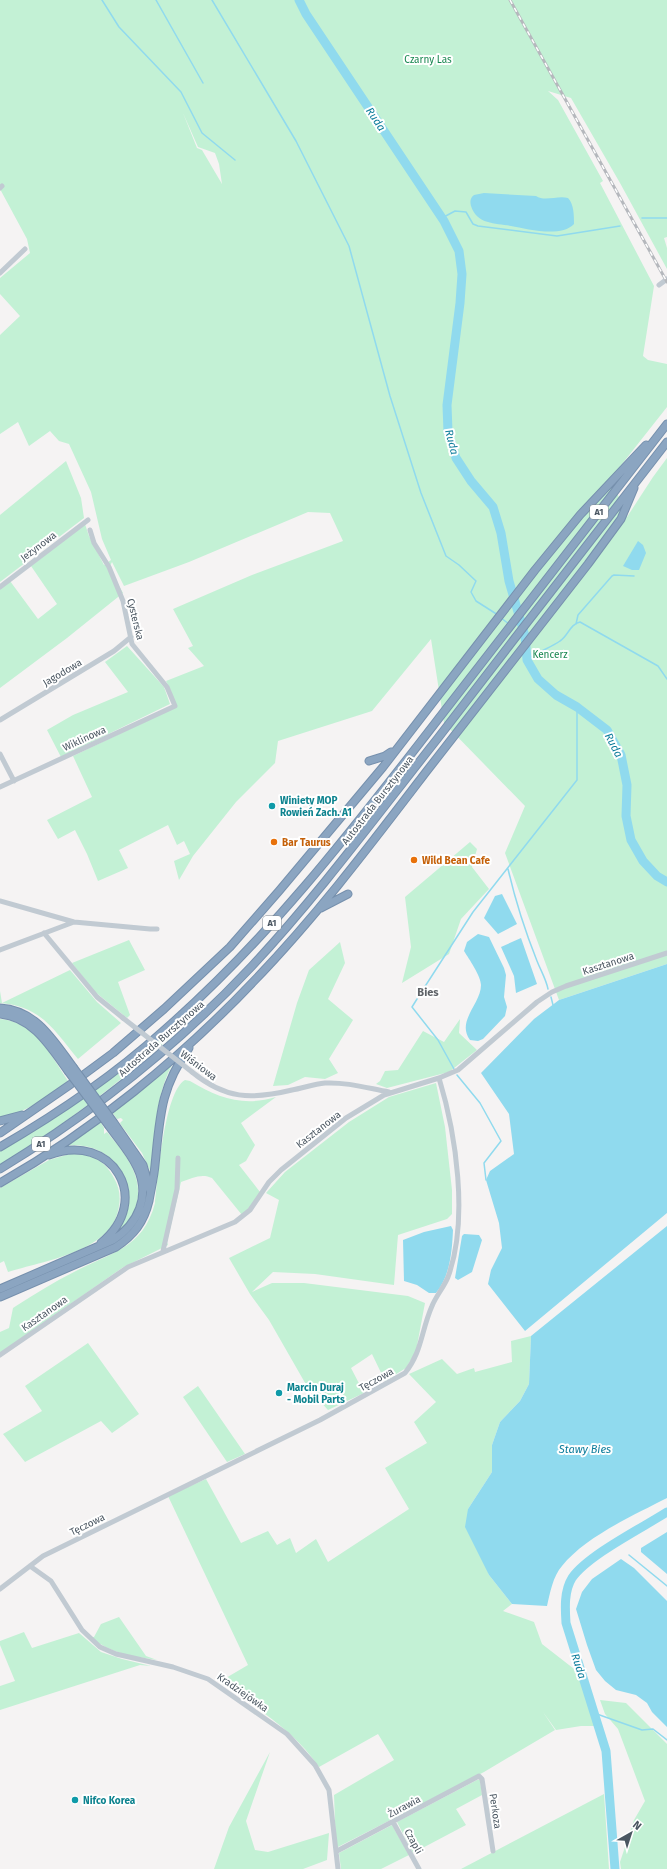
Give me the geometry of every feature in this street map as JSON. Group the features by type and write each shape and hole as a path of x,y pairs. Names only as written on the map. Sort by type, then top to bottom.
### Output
{"highway":[{"name":"Autostrada Bursztynowa","path":"0,1147 63,1107 132,1057 194,1003 236,963 289,904 359,821 667,424"},
{"path":"0,1133 35,1110 113,1053 164,1009 230,947 284,885 397,748 535,570 580,515 644,447 659,435"},
{"name":"Autostrada Bursztynowa","path":"0,1169 86,1113 144,1066 205,1013 274,942 330,875 667,442"},
{"path":"0,1183 40,1159 118,1103 197,1036 254,982 317,910 546,618 621,519 637,481"},
{"path":"369,761 384,756 397,748"},
{"path":"317,910 348,894"},
{"path":"0,1008 13,1009 23,1013 41,1025 70,1069 143,1165 150,1192"},
{"path":"0,1014 18,1018 35,1029 70,1069"},
{"path":"0,1297 103,1253 126,1240 143,1220 147,1212 150,1192 154,1180 163,1104 167,1086 178,1064 197,1036"},
{"path":"0,1121 16,1118 35,1110"},
{"path":"0,1289 112,1240 128,1229 137,1216 142,1199 142,1183 137,1167 111,1124"},
{"path":"40,1159 63,1151 84,1150 105,1159 117,1171 125,1194 124,1211 119,1225 114,1232 97,1246"}],"street":[{"path":"0,273 25,249"},
{"path":"659,285 667,279"},
{"name":"Jeżynowa","path":"0,587 88,520"},
{"name":"Cysterska","path":"90,530 94,543 109,568 123,601 132,644 167,687 175,706"},
{"name":"Jagodowa","path":"0,720 114,651 131,638"},
{"name":"Wiklinowa","path":"0,787 175,706"},
{"path":"0,754 14,781"},
{"path":"0,901 74,922 150,929 157,928"},
{"path":"0,950 74,922"},
{"name":"Wiśniowa","path":"44,933 97,997 214,1088 240,1096 280,1093 324,1083 345,1083 390,1093"},
{"name":"Kasztanowa","path":"0,1355 115,1275 142,1260 235,1222 250,1210 269,1182 281,1170 346,1118 390,1093 439,1078 464,1066 537,1002 552,992 667,953"},
{"name":"Tęczowa","path":"0,1589 43,1556 320,1420 404,1373 414,1362 432,1306 448,1277 457,1230 457,1168 450,1119 439,1078"},
{"path":"163,1251 176,1189 178,1158"},
{"name":"Kradziejówka","path":"30,1566 51,1581 82,1630 100,1647 116,1654 173,1667 208,1679 287,1734 314,1765 329,1790 338,1869"},
{"name":"Żurawia","path":"337,1852 479,1776"},
{"name":"Perkoza","path":"479,1776 482,1779 493,1851"},
{"name":"Czapli","path":"393,1822 419,1869"}],"green space":[{"path":"0,0 667,0 667,237 664,238 667,248 667,269 571,98 548,91 558,100 603,181 600,183 654,286 643,356 648,360 667,364 667,407 611,478 627,517 667,458 667,964 559,1000 505,853 525,806 444,723 431,639 372,711 278,741 275,763 236,802 193,856 179,880 174,861 190,854 184,841 177,845 168,825 119,850 128,868 98,881 75,830 58,839 47,820 92,797 73,756 174,708 171,691 166,681 204,666 188,648 193,646 173,609 252,575 343,541 330,513 308,512 189,562 124,586 112,562 109,568 123,593 67,638 0,688 0,589 10,581 38,619 57,604 31,566 85,524 89,536 104,565 111,560 102,539 91,492 69,444 59,441 50,431 29,446 18,422 0,434 0,335 20,316 0,294 0,278 30,253 27,239 0,189","holes":["183,113 198,147 215,153 219,164 222,184 202,150 197,148"]},
{"path":"66,461 81,498 84,518 0,582 0,515"},
{"path":"127,646 164,687 170,704 61,757 47,730 73,715 128,692 105,662"},
{"path":"470,842 477,849 472,867 489,889 461,919 449,954 402,983 411,947 405,897"},
{"path":"129,940 145,970 118,982 130,1015 127,1018 94,991 72,963"},
{"path":"340,942 345,963 328,999 353,1020 329,1059 338,1073 325,1079 305,1077 288,1085 273,1086 297,1003 309,970"},
{"path":"70,970 97,1002 121,1023 78,1059 54,1029 36,1014 14,1005 0,1003 0,991 2,1003"},
{"path":"0,1019 12,1021 23,1026 32,1033 48,1050 68,1081 36,1104 19,1112 0,1117"},
{"path":"460,1019 459,1033 477,1050 449,1072 387,1088 376,1084 380,1081 385,1071 398,1070 423,1031 444,1042"},
{"path":"169,1032 172,1036 110,1088 45,1136 0,1165 0,1150 66,1109 108,1080"},
{"path":"172,1065 166,1079 159,1105 151,1173 142,1153 121,1125 120,1123 123,1120 121,1118 117,1119 112,1112"},
{"path":"185,1080 221,1096 242,1101 264,1100 276,1097 241,1123 255,1145 246,1161 239,1165 260,1192 251,1206 242,1215 212,1178 204,1176 181,1182 167,1242 168,1245 122,1268 0,1353 0,1332 9,1328 13,1308 59,1280 113,1254 134,1240 142,1230 150,1218 155,1203 160,1157 167,1118 178,1088"},
{"path":"436,1083 445,1127 452,1190 452,1214 447,1219 398,1235 394,1285 315,1274 273,1272 252,1292 272,1283 304,1283 408,1296 425,1303 416,1351 406,1368 385,1381 372,1354 351,1368 364,1393 328,1410 308,1388 269,1320 250,1294 229,1258 270,1238 279,1200 266,1193 285,1172 349,1122 389,1097"},
{"path":"100,1121 104,1128 104,1134 107,1132 132,1166 138,1186 135,1211 129,1221 117,1232 125,1220 129,1207 127,1182 121,1170 113,1160 102,1152 86,1146 64,1146"},
{"path":"70,1154 84,1155 96,1159 106,1166 114,1178 119,1190 119,1202 118,1211 112,1225 102,1236 73,1253 8,1272 4,1261 0,1263 0,1188 49,1160"},
{"path":"531,1336 529,1384 520,1401 500,1422 492,1445 492,1472 468,1509 489,1575 512,1604 503,1611 534,1622 542,1644 578,1672 595,1726 581,1726 556,1730 543,1712 555,1730 484,1772 336,1848 334,1795 394,1760 378,1734 319,1767 286,1730 219,1682 248,1665 168,1496 206,1479 241,1543 268,1531 277,1545 290,1538 296,1553 316,1539 328,1562 409,1509 385,1468 427,1443 414,1422 436,1402 409,1374 442,1359 457,1374 474,1368 475,1372 512,1362 511,1341"},
{"path":"88,1343 139,1414 112,1433 101,1421 25,1462 3,1434 42,1411 25,1386"},
{"path":"198,1386 245,1454 227,1462 183,1397"},
{"path":"119,1617 146,1656 157,1660 114,1651 90,1637 94,1637 101,1624"},
{"path":"24,1632 32,1648 79,1633 101,1652 151,1666 140,1665 0,1710 0,1686 15,1681 0,1645 0,1641"},
{"path":"600,1700 626,1703 667,1744 667,1869 621,1869 620,1862 634,1820 645,1801 618,1729 605,1714"},
{"path":"270,1752 246,1821 255,1850 268,1852 329,1833 327,1860 303,1869 214,1869 229,1827"},
{"path":"477,1780 480,1780 482,1795 456,1809 466,1825 413,1853 397,1822"},
{"path":"604,1794 609,1869 461,1869"},
{"path":"392,1825 409,1855 381,1869 341,1869 339,1853"}],"water":[{"path":"484,193 536,196 540,198 568,198 573,207 574,224 561,231 553,232 526,229 482,220 474,212 470,203 474,195"},
{"path":"638,541 643,545 646,553 639,570 632,570 623,566"},
{"path":"502,894 517,924 498,934 484,918 495,896"},
{"path":"478,934 489,937 504,968 506,975 504,997 507,1007 505,1016 483,1039 478,1041 470,1040 466,1033 466,1026 467,1019 480,992 481,985 479,977 464,951 467,942"},
{"path":"521,938 537,984 516,993 514,976 501,947"},
{"path":"667,964 667,1213 525,1331 488,1284 491,1270 502,1248 499,1223 486,1180 490,1171 514,1154 509,1114 481,1073 534,1019 559,1000"},
{"path":"451,1226 453,1230 449,1263 441,1286 436,1293 429,1293 417,1285 404,1281 403,1240 424,1232"},
{"name":"Stawy Bies","path":"667,1226 667,1498 625,1519 597,1536 572,1555 556,1575 547,1606 512,1604 489,1575 465,1527 468,1509 492,1472 492,1445 500,1422 520,1401 529,1384 531,1336"},
{"path":"464,1234 479,1235 482,1240 472,1272 458,1280 455,1278 462,1236"},
{"path":"667,1532 667,1574 641,1552 641,1548"},
{"path":"621,1559 634,1568 667,1601 667,1727 652,1712 647,1703 636,1695 616,1690 605,1681 596,1670 576,1609 582,1592 592,1579"}],"waterway":[{"path":"102,0 119,27 181,92 202,133 235,160"},
{"path":"156,0 203,83"},
{"path":"212,0 296,141 349,246 390,396 421,493 446,556 459,565 476,581 471,592 476,601 498,615"},
{"name":"Ruda","path":"299,0 306,14 444,221 459,251 462,274 460,303 447,405 448,432 456,458 471,481 493,507 501,533 509,581 525,636 527,660 538,679 556,695 577,707 607,730 621,755 627,785 626,816 631,840 643,861 657,876 667,882"},
{"path":"442,218 455,211 466,212 473,224 478,226 557,236 620,226"},
{"path":"642,218 667,218"},
{"path":"576,624 578,615 612,576 634,576"},
{"path":"501,618 509,624"},
{"path":"527,660 563,639 571,628 580,622 658,666 667,679"},
{"path":"424,988 473,912 577,780 577,707"},
{"path":"508,869 524,927 548,989"},
{"path":"551,997 553,1005"},
{"path":"417,999 412,1007 438,1040 454,1069"},
{"path":"457,1075 480,1103 501,1141 484,1163 486,1180"},
{"name":"Ruda","path":"615,1869 606,1751 566,1623 566,1594 572,1578 590,1560 616,1542 667,1512"},
{"path":"629,1555 667,1586"},
{"path":"594,1713 642,1730 653,1729 667,1740"}],"railway":[{"path":"510,0 667,282"}],"place":[{"name":"Winiety MOP Rowień Zach. A1","path":"272,806"},
{"name":"Bar Taurus","path":"274,842"},
{"name":"Wild Bean Cafe","path":"414,860"},
{"name":"Marcin Duraj - Mobil Parts","path":"279,1393"},
{"name":"Nifco Korea","path":"75,1800"}],"district":[{"name":"Bies","path":"428,992"}],"park label":[{"name":"Czarny Las","path":"428,59"},
{"name":"Kencerz","path":"550,654"}]}
